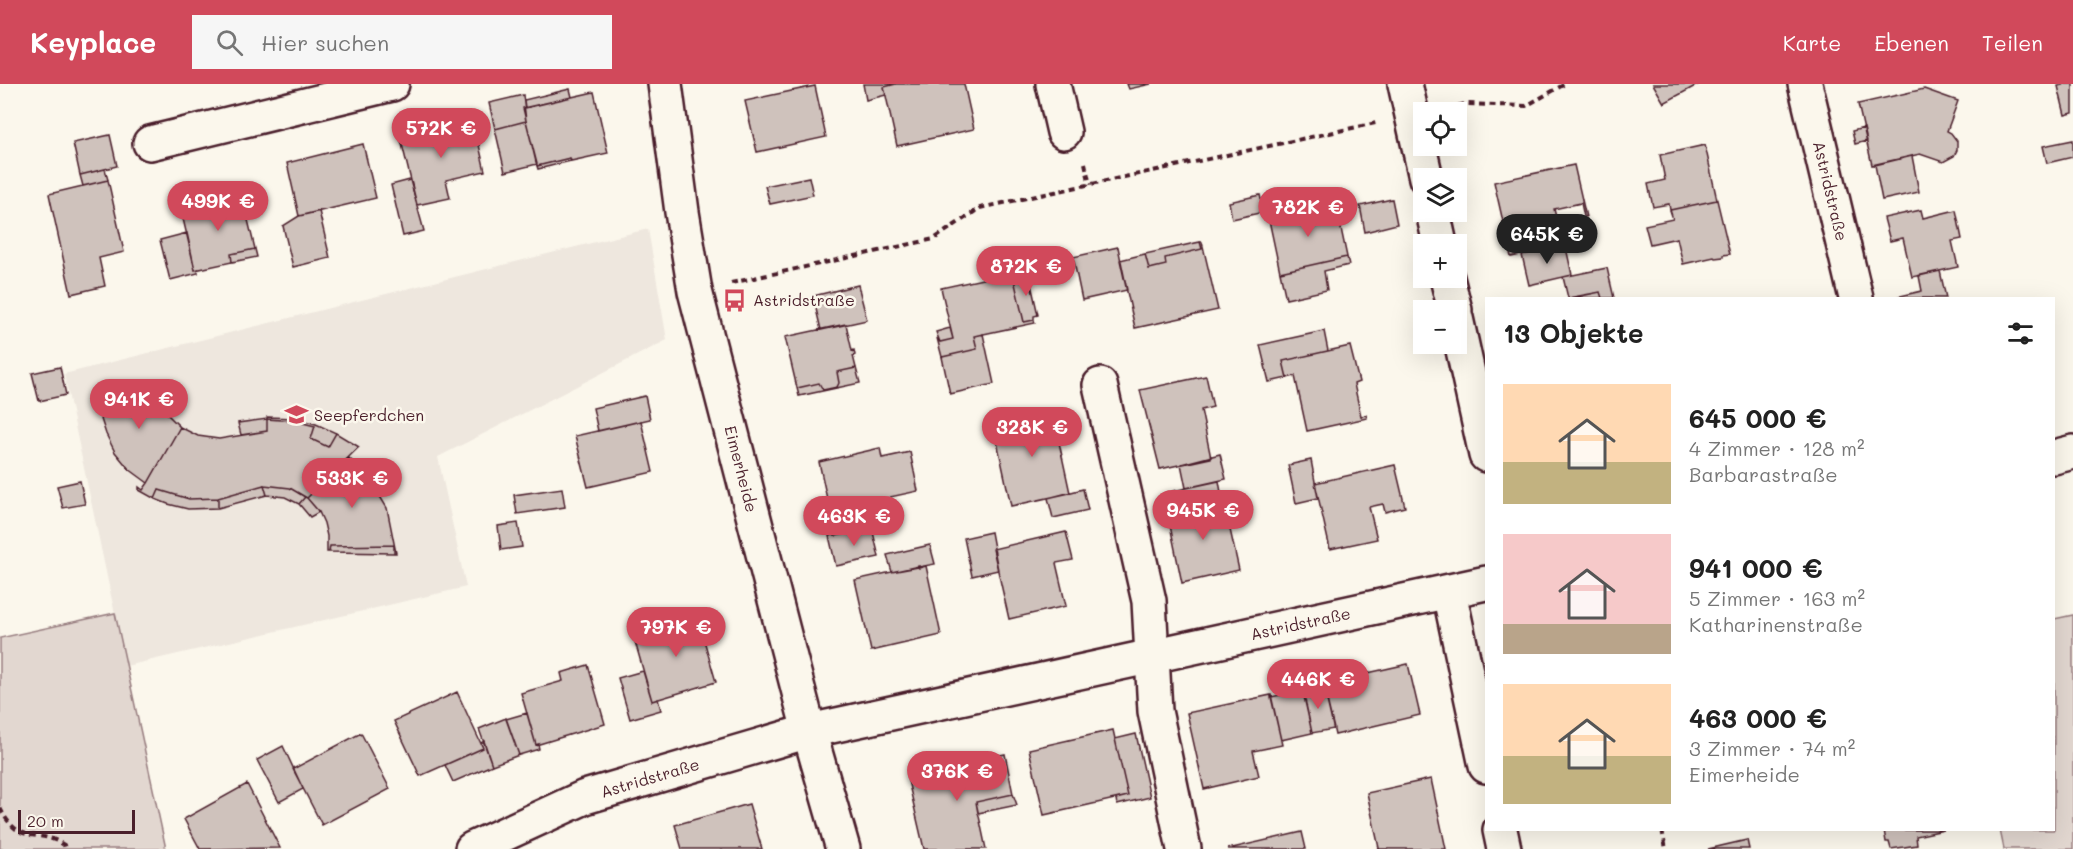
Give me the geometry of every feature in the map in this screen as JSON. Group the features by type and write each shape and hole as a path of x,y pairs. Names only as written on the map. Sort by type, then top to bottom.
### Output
{"street":[{"path":"150,143 351,89 392,84"},
{"name":"Eimerheide","path":"665,84 695,291 809,731 843,849"},
{"path":"1053,84 1064,132"},
{"path":"1405,84 1418,102"},
{"name":"Astridstraße","path":"1805,84 1856,297"},
{"path":"1464,354 1485,450"},
{"path":"1100,385 1149,601 1150,656 1155,711 1184,849"},
{"path":"2055,457 2073,452"},
{"name":"Astridstraße","path":"472,849 585,797 809,731 1485,584"},
{"path":"1449,592 1485,761"},
{"path":"1500,831 1504,849"}],"path":[{"path":"1467,104 1526,106 1565,84"},
{"path":"695,291 934,239 980,208 1413,116"},
{"path":"0,808 7,822 26,836 56,840 64,845 65,849"},
{"path":"1662,831 1666,849"}],"shaded area":[{"name":"Seepferdchen","path":"648,229 667,340 438,457 466,587 126,666 64,374"},
{"path":"115,613 166,849 0,849 0,638"},
{"path":"2073,615 2073,849 2004,849 2000,831 2055,831 2055,619"}],"building":[{"path":"863,84 896,84 884,87 886,95 866,100"},
{"path":"896,84 964,84 974,129 897,146 884,87"},
{"path":"1127,84 1151,84 1129,89"},
{"path":"1653,84 1699,84 1664,103"},
{"path":"2073,84 2073,113 2065,115 2058,86"},
{"path":"815,86 826,137 757,152 745,101"},
{"path":"570,89 572,97 525,108 524,100"},
{"path":"1924,89 1958,101 1947,131 1957,141 1954,156 1943,162 1920,154 1872,165 1858,104"},
{"path":"594,92 608,153 571,161 570,158 537,166 523,108"},
{"path":"523,95 526,121 495,129 489,103"},
{"path":"473,119 485,171 446,180 450,198 417,205 400,136"},
{"path":"526,121 537,164 505,172 495,129"},
{"path":"1864,128 1867,141 1855,144 1852,131"},
{"path":"110,135 117,166 80,175 73,143"},
{"path":"2073,140 2073,157 2047,163 2043,146"},
{"path":"363,144 376,198 299,216 287,163"},
{"path":"1705,145 1717,200 1670,210 1669,204 1653,207 1648,184 1665,180 1660,155"},
{"path":"1912,156 1919,192 1882,200 1875,165"},
{"path":"570,158 571,161 538,169 537,166"},
{"path":"1574,165 1586,217 1584,217 1581,203 1554,209 1563,246 1511,257 1494,182"},
{"path":"105,169 108,180 83,186 80,175"},
{"path":"809,177 813,195 770,204 765,186"},
{"path":"108,180 124,252 99,258 105,286 71,294 49,194"},
{"path":"410,180 424,231 403,236 391,185"},
{"path":"242,195 255,249 231,254 232,262 195,270 181,210"},
{"path":"1260,195 1264,212 1232,219 1229,202"},
{"path":"1392,199 1397,224 1365,232 1360,206"},
{"path":"1717,200 1730,254 1683,264 1677,238 1650,244 1645,225 1673,219 1670,210"},
{"path":"1336,205 1347,257 1280,272 1269,220"},
{"path":"1921,210 1923,218 1956,210 1962,239 1952,241 1958,267 1912,277 1903,238 1890,241 1884,218"},
{"path":"319,211 330,258 293,267 283,226 299,216"},
{"path":"187,233 195,270 198,269 198,273 170,280 160,240"},
{"path":"1200,242 1202,242 1218,310 1135,328 1120,260 1145,254 1149,269 1166,265 1165,258 1202,249"},
{"path":"1200,242 1202,249 1165,258 1166,265 1149,269 1145,254"},
{"path":"1565,243 1572,275 1529,285 1522,255 1563,246 1562,244"},
{"path":"1118,247 1127,290 1082,300 1073,257"},
{"path":"255,249 257,257 232,262 231,254"},
{"path":"1347,257 1349,265 1324,271 1327,290 1286,299 1280,272"},
{"path":"1607,268 1614,297 1602,297 1600,292 1568,297 1563,277"},
{"path":"1024,270 1024,272 1013,275 1024,322 1034,320 1035,323 974,336 977,349 942,357 937,338 940,342 953,339 941,288"},
{"path":"1940,271 1946,297 1896,297 1922,291 1919,276"},
{"path":"1024,272 1025,276 1029,275 1038,315 1034,316 1034,320 1024,322 1013,275"},
{"path":"858,285 867,320 821,330 813,296"},
{"path":"1600,292 1602,297 1577,297"},
{"path":"846,324 852,351 854,350 856,368 837,372 839,383 837,387 823,390 819,383 797,388 785,337"},
{"path":"950,328 953,339 940,342 936,332"},
{"path":"1324,331 1328,351 1283,361 1287,378 1269,382 1260,345"},
{"path":"983,334 994,384 950,394 942,357 977,349 974,336"},
{"path":"1350,346 1359,382 1354,384 1361,416 1366,415 1367,418 1307,431 1295,376 1287,378 1283,361"},
{"path":"60,367 66,395 39,401 32,373"},
{"path":"856,368 860,383 799,396 797,388 819,383 823,390 837,387 839,383 837,372"},
{"path":"1206,376 1213,407 1201,410 1211,458 1160,469 1140,390"},
{"path":"157,387 162,404 169,416 180,427 148,483 129,469 115,452 99,413 97,395 100,395 100,404"},
{"path":"157,387 100,404 100,395"},
{"path":"645,396 650,419 598,431 593,408"},
{"path":"1052,410 1070,493 1011,506 993,423"},
{"path":"267,417 295,418 336,433 328,447 311,439 315,426 295,421 267,419"},
{"path":"267,419 295,421 315,426 311,439 328,447 336,433 359,447 307,498 290,488 264,485 218,498 189,499 159,490 155,499 139,490 139,487 143,490 148,483 180,427 198,436 219,439 267,431"},
{"path":"267,419 267,431 241,435 238,423"},
{"path":"641,421 653,472 588,487 575,436"},
{"path":"880,448 882,458 910,452 918,491 890,497 896,523 835,536 819,462"},
{"path":"1220,454 1226,479 1186,488 1181,464"},
{"path":"349,458 369,478 387,508 396,553 394,553 394,545 330,546 327,552 324,523 319,512 307,498"},
{"path":"1311,460 1318,498 1296,503 1288,465"},
{"path":"1395,465 1405,507 1385,512 1383,504 1369,507 1377,539 1330,549 1315,483"},
{"path":"80,481 85,504 63,508 57,486"},
{"path":"1219,481 1222,498 1177,508 1173,491"},
{"path":"264,485 290,488 305,497 299,504 285,497 267,495"},
{"path":"264,485 267,495 218,508 218,498"},
{"path":"562,488 565,507 517,514 514,495"},
{"path":"1083,489 1088,510 1053,518 1048,498"},
{"path":"159,490 189,499 218,498 218,508 188,509 168,504 155,499"},
{"path":"305,497 319,512 310,517 299,504"},
{"path":"1223,498 1239,570 1182,583 1167,511"},
{"path":"518,523 522,547 501,550 498,526"},
{"path":"872,528 879,557 836,566 829,536"},
{"path":"991,532 998,570 972,576 964,538"},
{"path":"1066,532 1073,560 1056,563 1066,606 1009,619 993,549"},
{"path":"394,545 394,553 329,552 330,546"},
{"path":"930,545 935,564 892,572 887,555"},
{"path":"919,566 919,568 926,566 941,635 871,651 855,580"},
{"path":"696,612 716,682 652,701 636,645 655,640 651,625"},
{"path":"651,625 655,640 636,645 632,631"},
{"path":"1408,664 1420,715 1335,735 1323,683"},
{"path":"588,665 605,724 536,745 521,693 563,681 561,673"},
{"path":"643,671 652,701 658,699 661,710 630,719 618,678"},
{"path":"1324,687 1334,729 1312,733 1303,692"},
{"path":"1303,690 1312,733 1281,740 1271,697"},
{"path":"457,692 483,748 420,776 394,721"},
{"path":"1271,695 1282,745 1253,751 1259,776 1204,789 1187,713"},
{"path":"527,713 539,749 519,755 506,719"},
{"path":"506,718 519,755 492,765 479,729"},
{"path":"1113,730 1128,796 1044,815 1029,749"},
{"path":"361,733 390,789 322,825 293,769"},
{"path":"1136,734 1150,797 1117,805 1116,799 1128,796 1115,739"},
{"path":"484,741 492,765 453,782 445,765 483,748 481,743"},
{"path":"283,746 303,789 279,802 257,760"},
{"path":"1005,754 1013,794 976,802 986,849 924,849 907,776"},
{"path":"1431,779 1446,849 1378,849 1367,793"},
{"path":"247,784 280,848 200,849 184,819"},
{"path":"1013,794 1017,805 978,813 976,802"},
{"path":"749,804 762,849 682,849 675,825"},
{"path":"1884,831 1939,831 1916,836 1917,845 1891,849 1889,842 1886,842"},
{"path":"1302,832 1306,849 1228,849"},
{"path":"1747,840 1749,849 1708,849"}],"place":[{"name":"Astridstraße","path":"735,300"},
{"name":"Seepferdchen","path":"296,415"}]}
